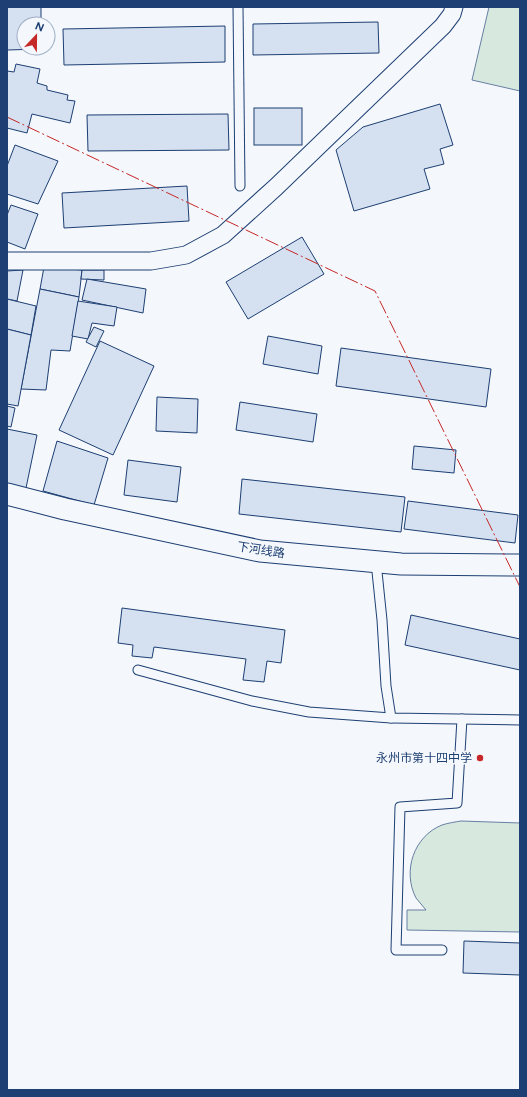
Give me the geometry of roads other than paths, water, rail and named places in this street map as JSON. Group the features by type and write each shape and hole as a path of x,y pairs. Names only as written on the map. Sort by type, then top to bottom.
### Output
{"street":[{"path":"7,261 151,261 186,255 222,234 276,187 443,26 452,14 454,7"},
{"name":"下河线路","path":"7,494 66,509 260,551 401,564 520,565"}],"lane":[{"path":"238,7 240,186"},
{"path":"376,562 383,627 386,686 391,718"},
{"path":"138,670 252,700 309,712 391,718 520,720"},
{"path":"442,950 396,950 400,807 457,803 462,719"}],"place":[{"name":"永州市第十四中学","path":"480,758"}]}
